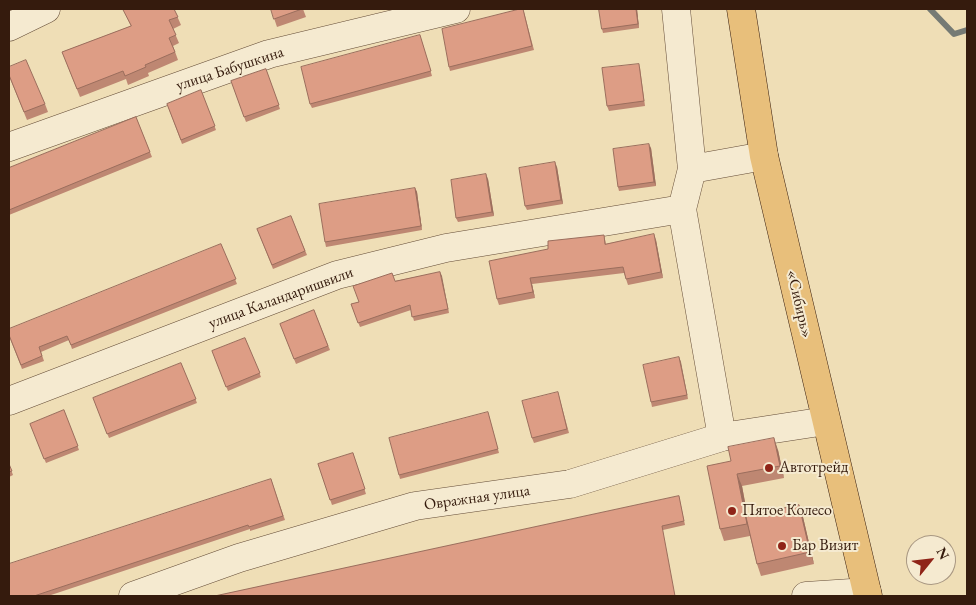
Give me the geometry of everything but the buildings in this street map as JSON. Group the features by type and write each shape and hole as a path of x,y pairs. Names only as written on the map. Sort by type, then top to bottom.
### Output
{"main road":[{"name":"«Сибирь»","path":"741,9 764,156 868,594"}],"street":[{"path":"9,27 46,9"},
{"name":"улица Бабушкина","path":"9,147 269,54 456,9"},
{"path":"676,9 692,169 682,209 722,437"},
{"path":"692,169 764,156"},
{"name":"улица Каландаришвили","path":"9,401 337,275 446,248 682,209"},
{"name":"Овражная улица","path":"133,596 239,558 415,506 570,484 722,437 826,421"},
{"path":"806,596 868,594"}],"waterway":[{"path":"930,9 954,34 967,30"}],"place":[{"name":"Автотрейд","path":"769,468"},
{"name":"Пятое Колесо","path":"732,511"},
{"name":"Бар Визит","path":"782,546"}]}
